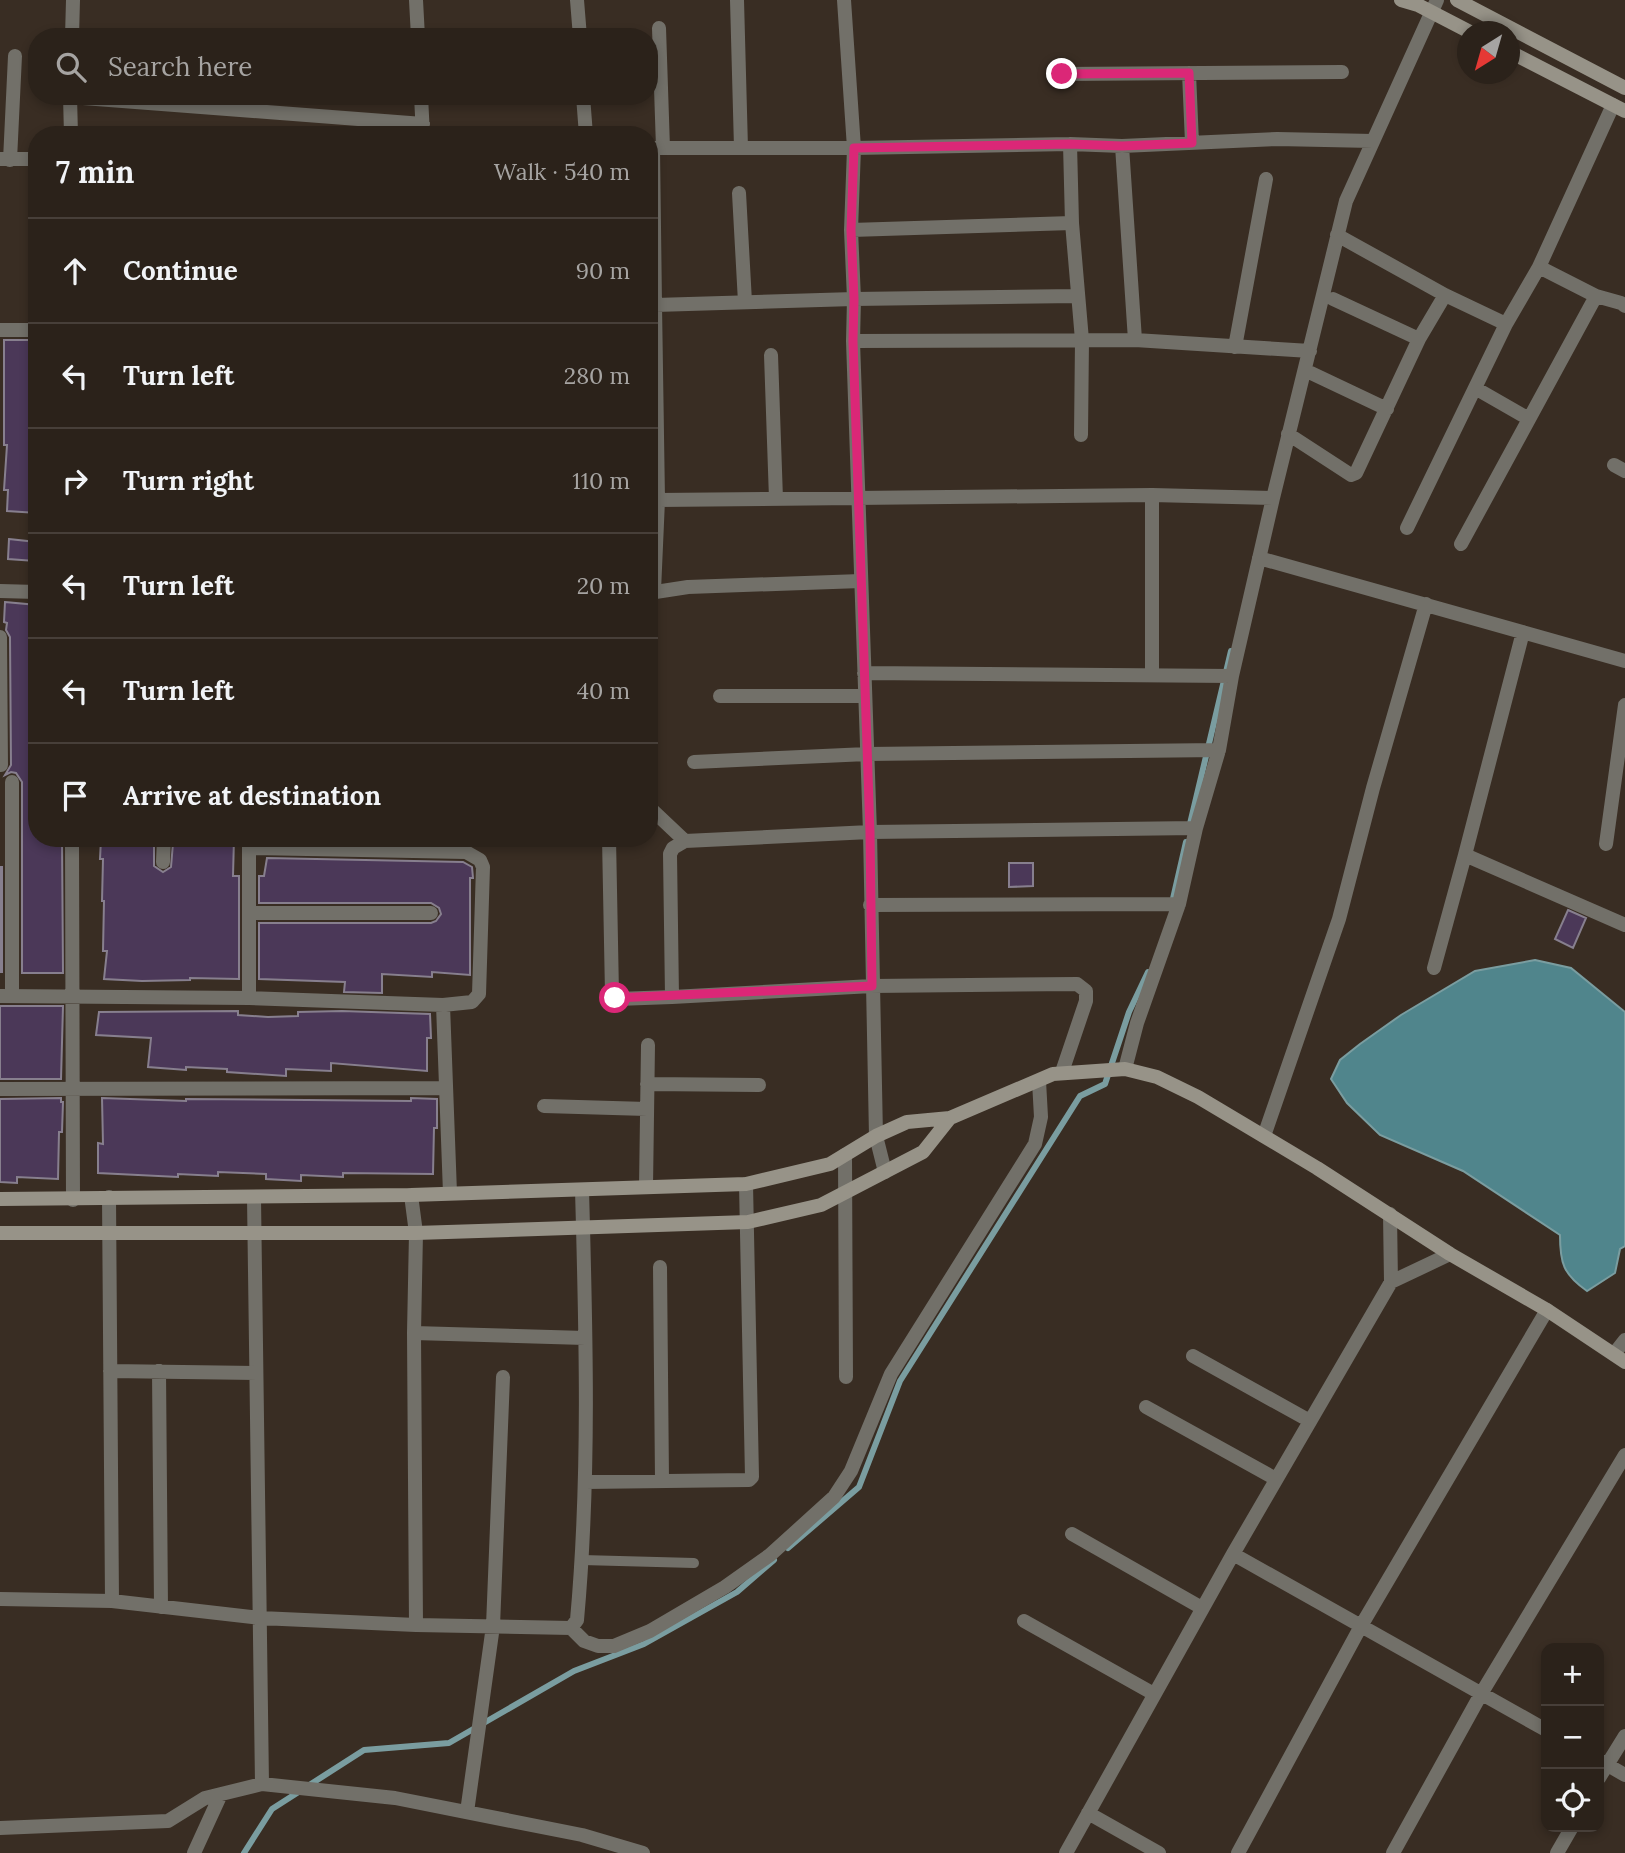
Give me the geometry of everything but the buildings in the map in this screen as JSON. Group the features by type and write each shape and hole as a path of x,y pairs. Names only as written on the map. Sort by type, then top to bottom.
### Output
{"street":[{"path":"72,28 73,0"},
{"path":"416,0 418,28"},
{"path":"577,0 579,28"},
{"path":"737,0 740,148"},
{"path":"844,0 854,148 851,230 853,341 870,832 876,1136 885,1172"},
{"path":"1401,0 1435,6 1457,22"},
{"path":"1457,0 1625,89"},
{"path":"1120,1069 1179,904 1196,828 1219,750 1232,676 1259,558 1346,201 1435,6"},
{"path":"658,59 659,29"},
{"path":"15,55 5,160 28,159"},
{"path":"1407,528 1506,324 1539,267 1619,108 1520,57"},
{"path":"1062,74 1342,72"},
{"path":"1189,73 1192,143"},
{"path":"70,105 71,126"},
{"path":"156,105 380,126"},
{"path":"422,105 423,126"},
{"path":"584,105 585,126"},
{"path":"656,105 656,126"},
{"path":"658,148 1070,144 1122,146 1277,139 1373,141"},
{"path":"1070,144 1072,223 1082,340 1081,436"},
{"path":"1122,146 1135,340"},
{"path":"1236,347 1266,179"},
{"path":"739,193 745,302"},
{"path":"851,230 1072,223"},
{"path":"1338,235 1445,295 1506,324"},
{"path":"1539,267 1596,296 1624,301"},
{"path":"1288,434 1354,475 1419,340 1445,295"},
{"path":"658,305 1078,296"},
{"path":"1461,544 1596,296"},
{"path":"1333,299 1419,340"},
{"path":"0,330 28,330"},
{"path":"853,341 1135,340 1310,352"},
{"path":"771,355 776,499"},
{"path":"1311,373 1387,409"},
{"path":"1475,388 1529,419"},
{"path":"658,500 1152,495 1273,498"},
{"path":"1152,495 1152,676"},
{"path":"1259,558 1625,661"},
{"path":"658,591 688,587 861,580"},
{"path":"0,591 28,592"},
{"path":"1264,1136 1339,919 1373,788 1426,604"},
{"path":"1434,968 1524,632"},
{"path":"0,637 1,765"},
{"path":"864,673 1232,676"},
{"path":"720,696 865,696"},
{"path":"1606,844 1625,705"},
{"path":"694,762 867,754 1219,750"},
{"path":"12,782 6,996 248,998 443,1005 472,1002 479,994 483,867 474,855 466,852 345,847"},
{"path":"658,816 685,841"},
{"path":"672,997 668,863 673,848 685,841 870,832 1196,828"},
{"path":"72,847 73,1200"},
{"path":"163,847 163,862"},
{"path":"248,998 249,847"},
{"path":"609,847 612,994 617,999 872,986 1077,984 1086,991 1086,1001 1064,1072"},
{"path":"1465,855 1625,925"},
{"path":"870,905 1179,904"},
{"path":"249,913 431,913"},
{"path":"443,1005 450,1193"},
{"path":"646,1187 648,1045"},
{"path":"0,1199 411,1195 746,1184 830,1164 876,1136 907,1122 950,1118 1064,1072 1120,1069 1157,1077 1198,1097 1390,1214 1450,1254 1547,1310 1620,1358 1625,1340"},
{"path":"0,1599 111,1601 260,1618 571,1628 584,1641 598,1646 614,1646 650,1631 748,1571 835,1497 851,1471 891,1374 1035,1144 1041,1117 1039,1081"},
{"path":"647,1084 758,1085"},
{"path":"0,1089 445,1088"},
{"path":"544,1106 647,1109"},
{"path":"0,1233 416,1233 748,1222 821,1205 923,1152 950,1118"},
{"path":"845,1155 846,1377"},
{"path":"585,1482 749,1480 752,1477 746,1184"},
{"path":"571,1628 577,1620 585,1482 582,1190"},
{"path":"411,1195 416,1233 416,1625"},
{"path":"109,1197 111,1601"},
{"path":"254,1198 262,1784"},
{"path":"1066,1853 1202,1608 1391,1282 1390,1214"},
{"path":"1391,1282 1450,1254"},
{"path":"660,1267 662,1480"},
{"path":"1238,1853 1361,1626 1547,1310"},
{"path":"414,1333 585,1338"},
{"path":"1192,1356 1310,1421"},
{"path":"110,1371 257,1373"},
{"path":"159,1371 161,1607"},
{"path":"467,1812 493,1626 503,1377"},
{"path":"1146,1407 1276,1479"},
{"path":"1393,1853 1481,1694 1625,1454"},
{"path":"1072,1534 1202,1608"},
{"path":"1233,1554 1541,1727"},
{"path":"1024,1621 1154,1694"},
{"path":"1604,1761 1625,1736"},
{"path":"1604,1763 1625,1775"},
{"path":"0,1828 168,1821 205,1798 262,1784 395,1798 582,1835 643,1853"},
{"path":"194,1853 221,1794"},
{"path":"1088,1813 1159,1853"},
{"path":"1557,1853 1569,1832"}],"lane":[{"path":"582,1560 694,1563"}],"water":[{"path":"1535,960 1571,968 1625,1012 1625,1246 1620,1249 1615,1273 1587,1291 1568,1273 1562,1261 1560,1235 1463,1171 1380,1135 1347,1103 1331,1079 1340,1060 1360,1044 1401,1015 1475,971"}],"waterway":[{"path":"1189,828 1231,651"},
{"path":"1172,903 1186,842"},
{"path":"788,1548 859,1487 900,1381 1080,1096 1105,1084 1129,1012 1148,972"},
{"path":"244,1853 272,1809 364,1750 449,1743 574,1671 644,1644 737,1592 774,1560"}],"route":[{"path":"615,998 872,986 870,832 853,341 851,230 854,148 1192,143 1189,73 1062,74"}]}
